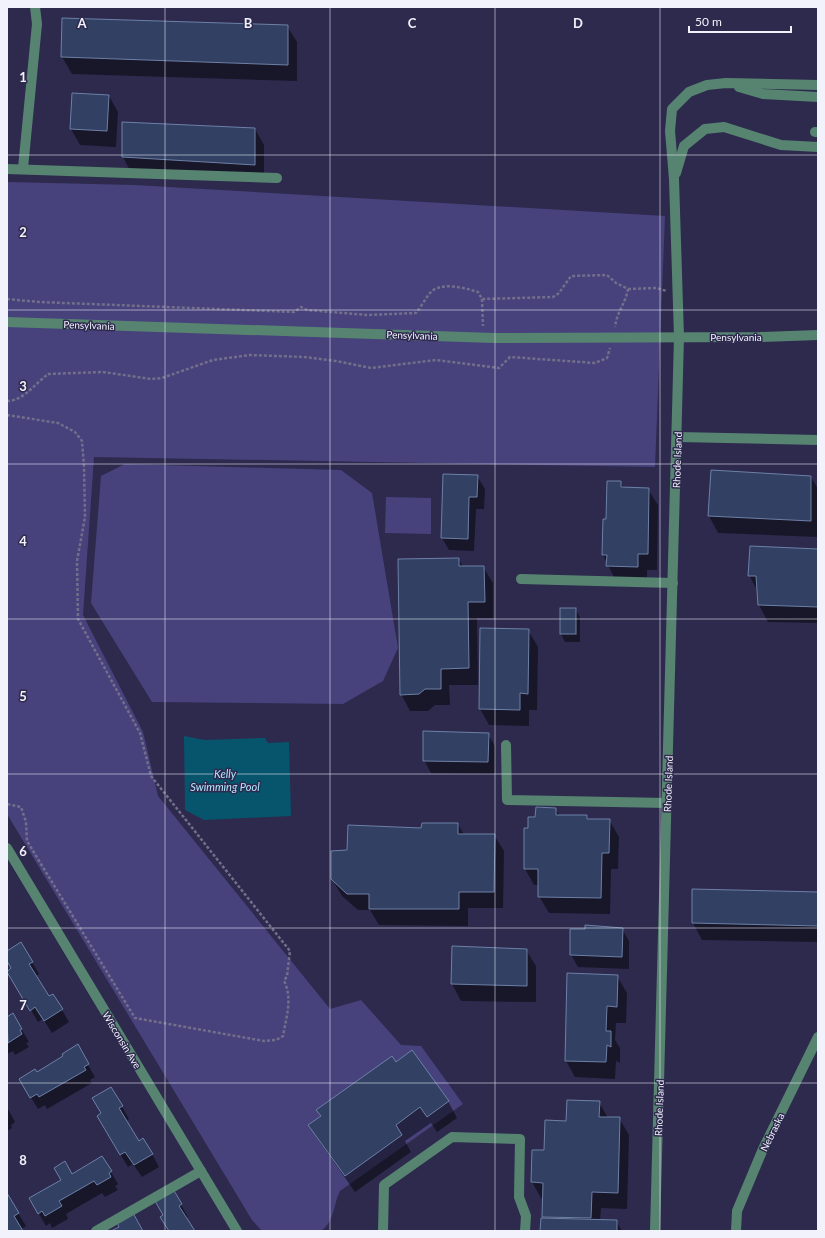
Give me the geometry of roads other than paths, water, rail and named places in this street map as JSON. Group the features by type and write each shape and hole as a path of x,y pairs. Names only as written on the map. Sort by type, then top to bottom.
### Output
{"street":[{"path":"23,168 37,24 35,7"},
{"path":"726,83 818,85"},
{"path":"726,83 764,94 818,98"},
{"name":"Rhode Island","path":"655,1231 679,337 679,294 674,179 670,131 672,109 689,92 707,85 726,83"},
{"path":"674,179 684,146 705,129 724,127 781,145 818,147"},
{"path":"7,169 23,168 277,178"},
{"name":"Pensylvania","path":"7,322 494,338 760,337 818,335"},
{"path":"677,437 818,440"},
{"path":"522,579 673,583"},
{"path":"506,745 507,800 667,803"},
{"name":"Wisconsin Ave","path":"7,848 11,862 237,1231"},
{"name":"Nebraska","path":"736,1231 737,1210 763,1149 818,1037"},
{"path":"383,1231 384,1185 452,1136 520,1139 519,1197 526,1216 525,1231"},
{"path":"96,1231 201,1171"}],"water":[{"name":"Kelly Swimming Pool","path":"184,736 205,740 265,738 268,743 289,742 291,816 204,820 185,810"}]}
